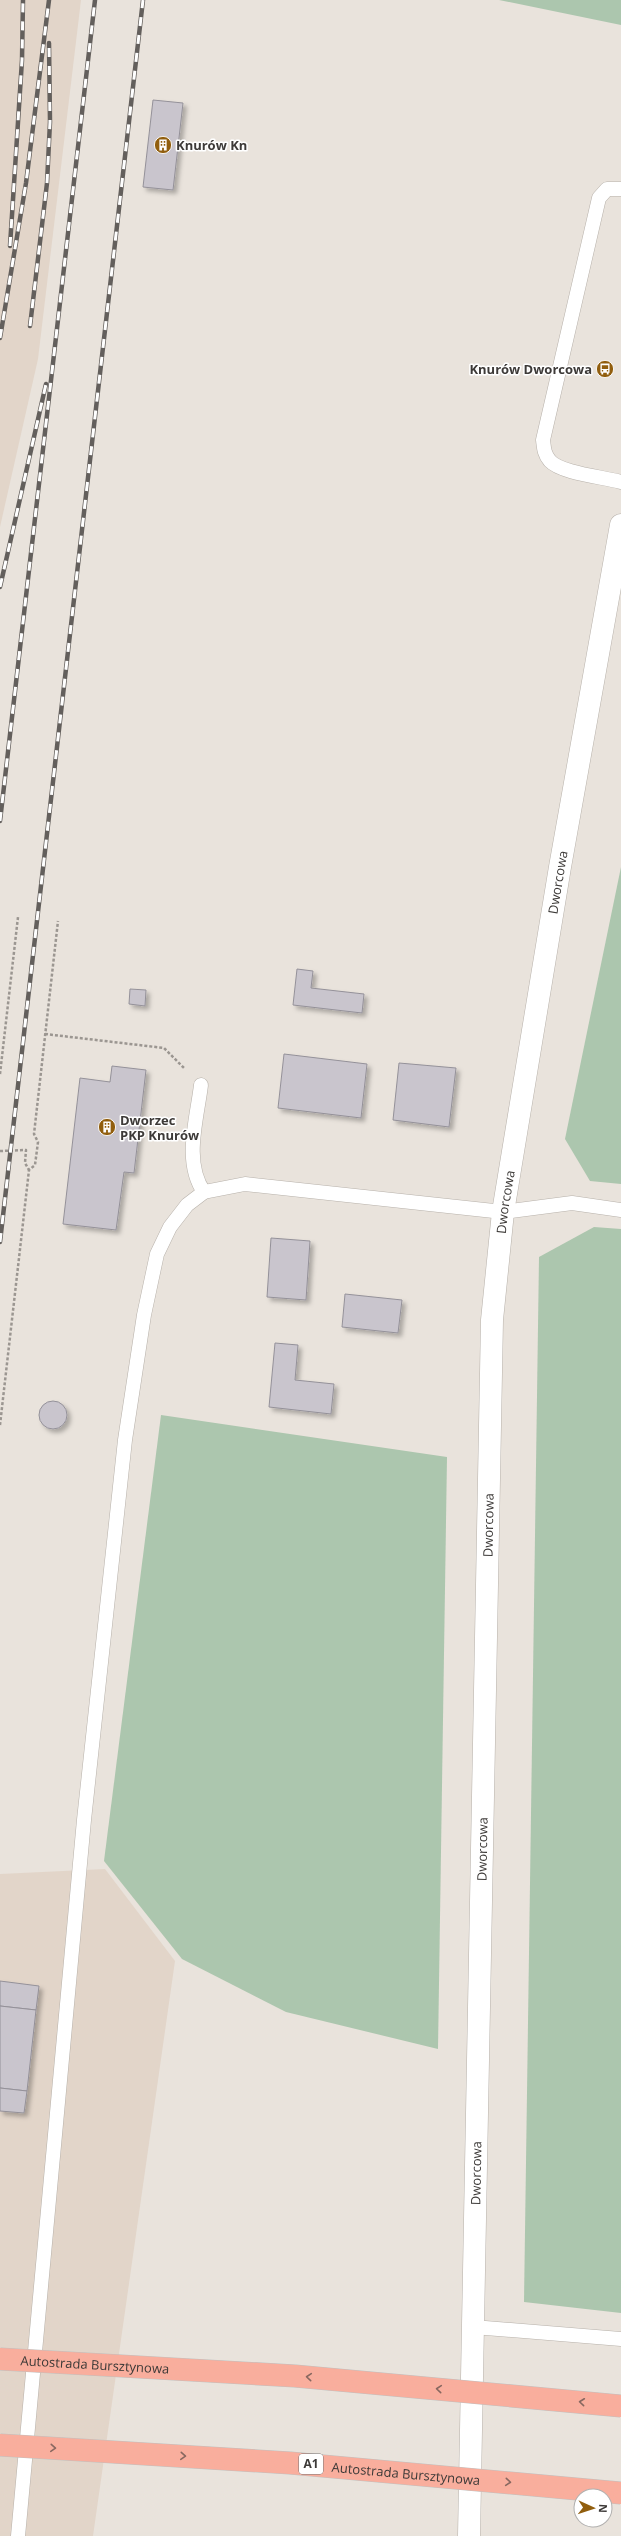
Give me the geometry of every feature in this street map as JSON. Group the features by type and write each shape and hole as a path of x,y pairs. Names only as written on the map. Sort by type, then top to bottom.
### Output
{"highway":[{"name":"Autostrada Bursztynowa","path":"0,2360 296,2376 621,2406"},
{"name":"Autostrada Bursztynowa","path":"0,2445 298,2463 621,2493"}],"main road":[{"name":"Dworcowa","path":"470,2536 492,1320 502,1212 561,859 621,525"}],"lane":[{"path":"621,189 607,189 599,198 543,440 544,452 550,461 561,468 621,482"},
{"path":"201,1085 193,1154 193,1170 197,1183 204,1192"},
{"path":"18,2536 84,1820 125,1440 144,1315 157,1254 170,1227 187,1205 204,1192 245,1184 502,1212 572,1204 621,1210"},
{"path":"473,2327 621,2339"}],"path":[{"path":"0,1074 18,917"},
{"path":"29,1170 35,1165 38,1142 34,1134 58,921"},
{"path":"45,1034 164,1048 201,1085"},
{"path":"0,1151 26,1150 25,1163 29,1170 0,1425"}],"shaded area":[{"path":"0,0 81,0 38,359 0,527"},
{"path":"105,1869 175,1961 93,2536 0,2536 0,1874"}],"green space":[{"path":"499,0 621,0 621,25"},
{"path":"621,867 621,1184 590,1181 565,1139"},
{"path":"594,1227 621,1229 621,2313 524,2302 539,1257"},
{"path":"161,1415 447,1457 438,2049 286,2012 182,1959 104,1861"}],"building":[{"name":"Knurów Kn","path":"153,100 183,103 173,190 143,187"},
{"path":"297,969 313,971 311,988 364,994 362,1013 293,1005"},
{"path":"130,989 146,990 145,1006 129,1004"},
{"path":"284,1054 367,1064 361,1118 278,1108"},
{"path":"399,1063 456,1068 449,1127 393,1120"},
{"name":"Dworzec PKP Knurów","path":"112,1066 146,1070 134,1173 124,1172 116,1230 63,1224 80,1078 110,1082"},
{"path":"271,1238 310,1241 306,1300 267,1297"},
{"path":"345,1294 402,1300 398,1333 342,1327"},
{"path":"275,1343 298,1345 295,1380 334,1384 331,1414 269,1407"},
{"path":"53,1401 63,1405 67,1415 63,1425 53,1429 43,1425 39,1415 43,1405"},
{"path":"0,1981 39,1986 36,2010 0,2006"},
{"path":"0,2006 36,2010 27,2091 0,2088"},
{"path":"0,2088 27,2091 24,2113 0,2111"}],"railway":[{"path":"10,246 22,60 23,0"},
{"path":"0,338 26,183 49,0"},
{"path":"0,821 95,0"},
{"path":"0,1242 143,0"},
{"path":"30,326 47,183 50,122 49,43"},
{"path":"0,587 46,384"}],"place":[{"name":"Knurów Kn","path":"163,145"},
{"name":"Knurów Dworcowa","path":"605,369"},
{"name":"Dworzec PKP Knurów","path":"107,1127"}]}
